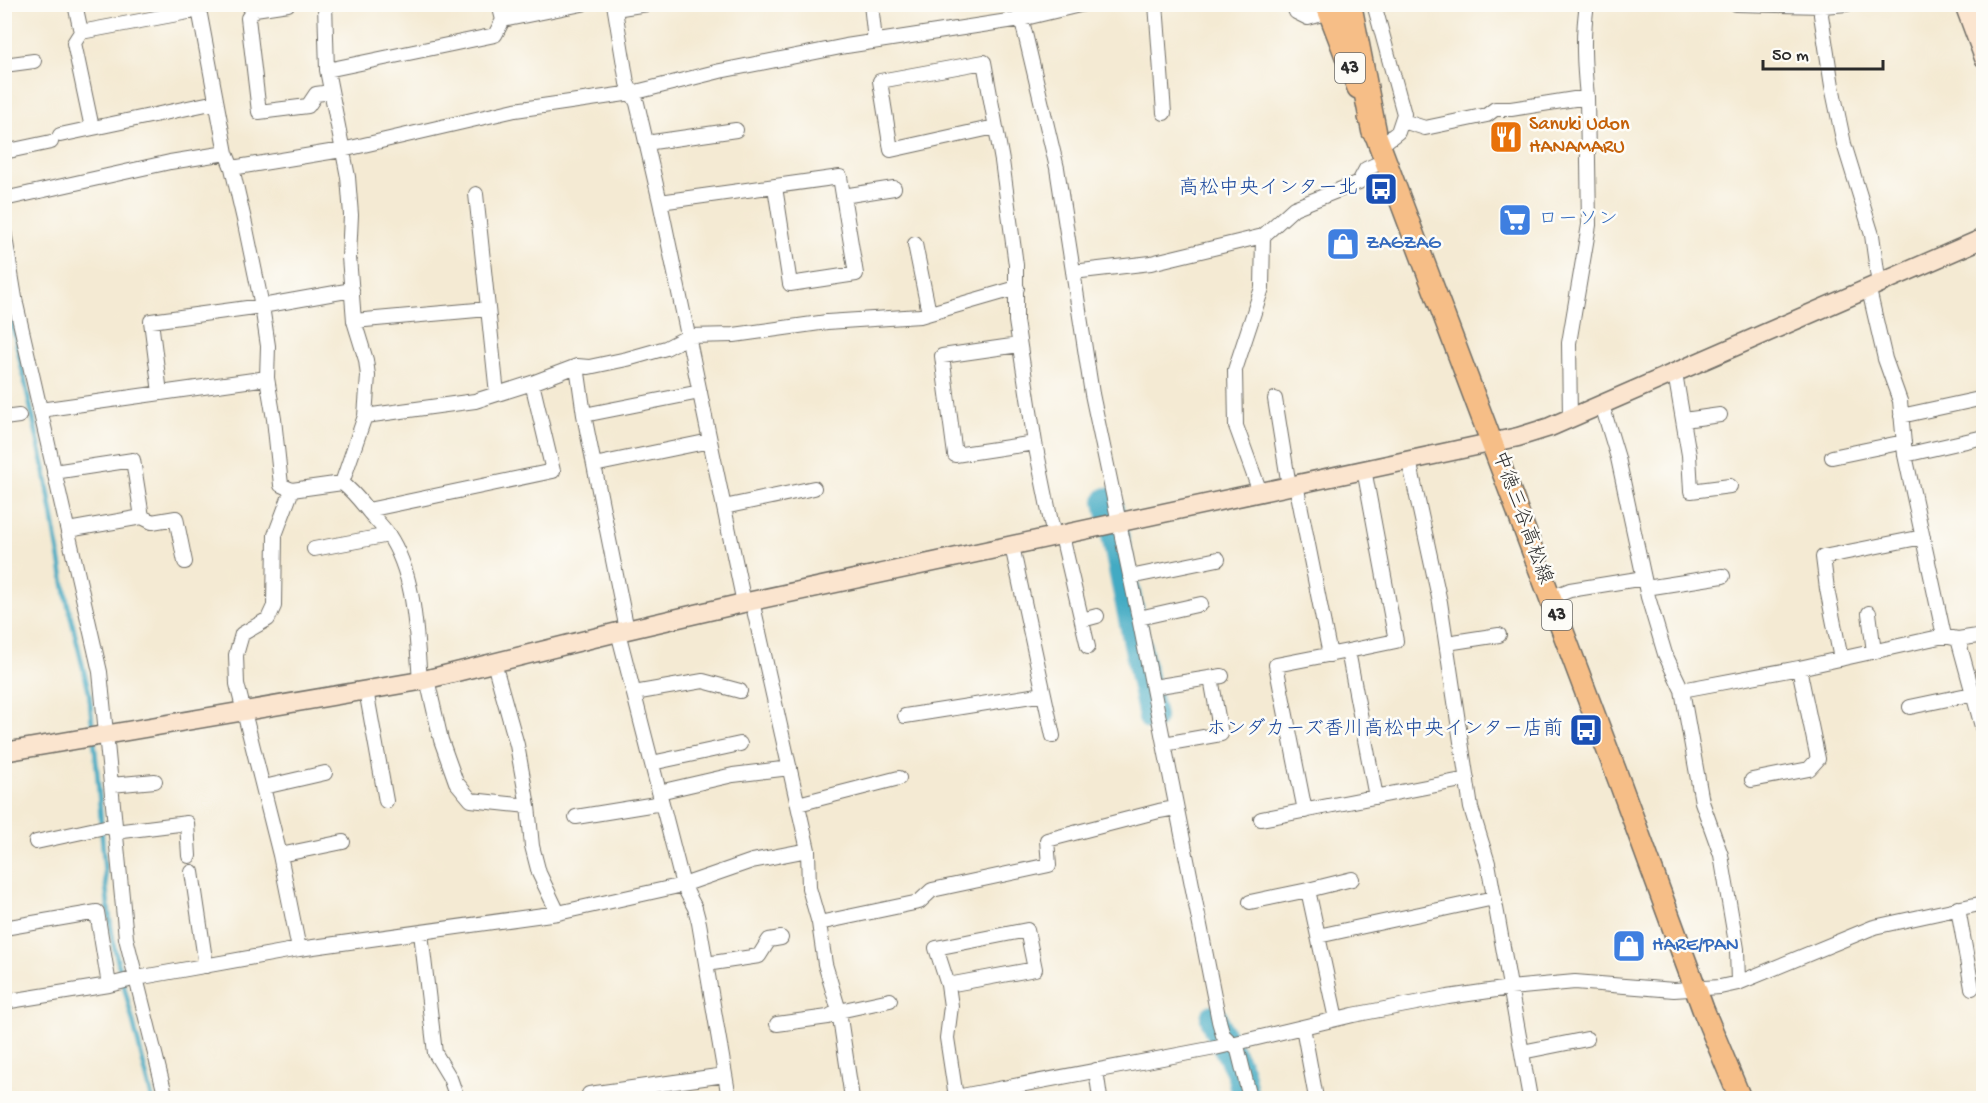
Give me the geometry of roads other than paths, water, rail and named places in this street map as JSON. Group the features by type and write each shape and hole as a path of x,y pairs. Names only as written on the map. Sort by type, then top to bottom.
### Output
{"highway":[{"path":"1335,7 1380,146"}],"main road":[{"name":"中徳三谷高松線","path":"1380,146 1696,988 1740,1098"}],"street":[{"path":"75,4 81,32 74,43 92,128"},
{"path":"288,4 255,9 248,18 259,111 308,106 316,94 331,92"},
{"path":"325,4 327,70 348,177 351,215 348,257 354,321 366,360 368,376 365,416 342,483"},
{"path":"327,70 495,35 503,20 499,4"},
{"path":"647,4 615,7 627,83 637,103 724,507 765,664 798,804 808,850 809,888 819,923 825,964 839,1011 852,1098"},
{"path":"871,4 875,41"},
{"path":"1017,4 1057,168 1115,524 1139,618 1224,1046"},
{"path":"232,168 342,150 515,110 632,93 720,71 875,41 1021,19 1084,4"},
{"path":"1155,4 1164,113"},
{"path":"1293,4 1296,12 1308,18 1335,7"},
{"path":"1073,272 1151,263 1263,236 1294,208 1359,182 1380,146 1398,132 1404,114 1374,4"},
{"path":"1570,419 1569,343 1589,225 1587,98 1583,57 1587,4"},
{"path":"1736,4 1847,4"},
{"path":"1964,4 1983,58"},
{"path":"503,20 582,5"},
{"path":"1823,5 1821,15 1832,86 1844,144 1872,235 1874,287 1885,359 1899,401 1905,448 1944,636"},
{"path":"81,32 199,7 226,153 232,168 262,306 268,346 267,378 281,484 292,490 342,483 355,493 388,535 404,567 423,680 456,782 471,800 528,806"},
{"path":"4,65 34,61"},
{"path":"995,127 891,150 880,81 984,62 1003,172 1017,288 1016,321 1035,443 1088,647"},
{"path":"1403,121 1425,128 1487,115 1495,109 1511,109 1587,98"},
{"path":"4,152 92,128 216,102"},
{"path":"646,143 736,130"},
{"path":"4,199 170,162 226,153"},
{"path":"660,202 775,186 840,177 856,273 790,284 775,186"},
{"path":"843,196 894,188"},
{"path":"476,194 496,394"},
{"path":"4,231 16,304 100,672 99,736 111,785 112,828 126,938 166,1098"},
{"path":"1260,492 1236,426 1235,370 1262,288 1263,236"},
{"path":"4,752 423,680 748,602 1493,443 1570,419 1983,238"},
{"path":"915,244 929,313"},
{"path":"365,416 475,401 577,366 589,367 666,348 688,336 734,335 827,322 920,316 1017,288"},
{"path":"160,393 152,321 262,306 352,290"},
{"path":"354,321 488,309"},
{"path":"1019,345 942,356 955,455 1035,443"},
{"path":"577,366 634,693 683,885 695,908 699,923 729,1098"},
{"path":"1675,374 1684,420 1691,490 1730,486"},
{"path":"40,410 267,378"},
{"path":"368,510 553,471 532,383"},
{"path":"584,415 700,392"},
{"path":"1901,416 1983,398"},
{"path":"1275,399 1330,655"},
{"path":"1602,405 1617,458 1645,583 1665,654 1682,690 1702,802 1721,855 1737,949 1738,983"},
{"path":"1684,420 1720,415"},
{"path":"1833,457 1983,437"},
{"path":"594,465 710,441"},
{"path":"54,472 133,460 142,517"},
{"path":"1409,460 1440,602 1472,808 1488,863 1530,1098"},
{"path":"1305,811 1276,665 1396,641 1364,469"},
{"path":"724,507 814,488"},
{"path":"292,490 275,535 274,606 267,619 242,634 236,655 237,684 280,855 299,949"},
{"path":"68,530 142,517 152,522 176,518 185,562"},
{"path":"314,549 388,535"},
{"path":"1841,659 1823,557 1923,537"},
{"path":"1012,546 1053,736"},
{"path":"1130,576 1218,559"},
{"path":"1550,597 1570,590 1723,576"},
{"path":"1139,618 1201,604"},
{"path":"1869,613 1874,652"},
{"path":"1082,620 1097,616"},
{"path":"1447,643 1500,635"},
{"path":"1682,690 1799,668 1944,636 1958,639 1983,635"},
{"path":"1958,639 1983,734"},
{"path":"1348,651 1376,797"},
{"path":"494,663 518,745 532,846 539,873 558,913"},
{"path":"1752,780 1809,769 1818,759 1799,668"},
{"path":"1153,687 1217,677 1221,734 1164,744"},
{"path":"634,693 703,681 740,691"},
{"path":"366,690 386,801"},
{"path":"905,716 1044,694"},
{"path":"1910,707 1972,694"},
{"path":"652,763 740,744"},
{"path":"576,817 661,798 733,775 790,768"},
{"path":"264,787 325,773"},
{"path":"798,804 899,778"},
{"path":"1261,819 1467,779"},
{"path":"111,785 155,781"},
{"path":"819,923 919,902 932,890 1049,865 1047,840 1176,808"},
{"path":"36,842 89,830 187,823 189,856"},
{"path":"280,855 344,842"},
{"path":"4,1002 113,985 299,949 558,913 683,885 752,861 808,850"},
{"path":"192,872 206,966"},
{"path":"1250,902 1352,879"},
{"path":"1308,890 1336,1019"},
{"path":"1318,936 1494,898"},
{"path":"948,985 1035,969 1027,930 936,948 948,985 951,1006 947,1038 954,1098 977,1096 1096,1070 1224,1046 1336,1019 1448,997 1575,982 1674,990 1738,983 1875,927 1983,903"},
{"path":"1958,908 1972,988"},
{"path":"4,928 97,912 113,985"},
{"path":"421,933 435,1053 450,1078 457,1098"},
{"path":"706,964 759,956 770,940 781,938"},
{"path":"777,1024 828,1017 839,1011 890,1000"},
{"path":"1303,1027 1316,1098"},
{"path":"1522,1052 1587,1039"},
{"path":"1224,1046 1238,1050 1250,1098"},
{"path":"1096,1070 1100,1098"},
{"path":"589,1094 725,1075"}],"waterway":[{"path":"4,288 45,472 67,601 89,692 93,732"},
{"path":"1108,501 1152,717"},
{"path":"94,740 107,895 114,946 152,1098"},
{"path":"1214,1018 1240,1072 1245,1097"}],"place":[{"name":"Sanuki Udon HANAMARU","path":"1506,137"},
{"name":"高松中央インター北","path":"1381,189"},
{"name":"ローソン","path":"1515,220"},
{"name":"ZAGZAG","path":"1343,244"},
{"name":"ホンダカーズ香川高松中央インター店前","path":"1586,730"},
{"name":"HARE/PAN","path":"1629,946"}]}
